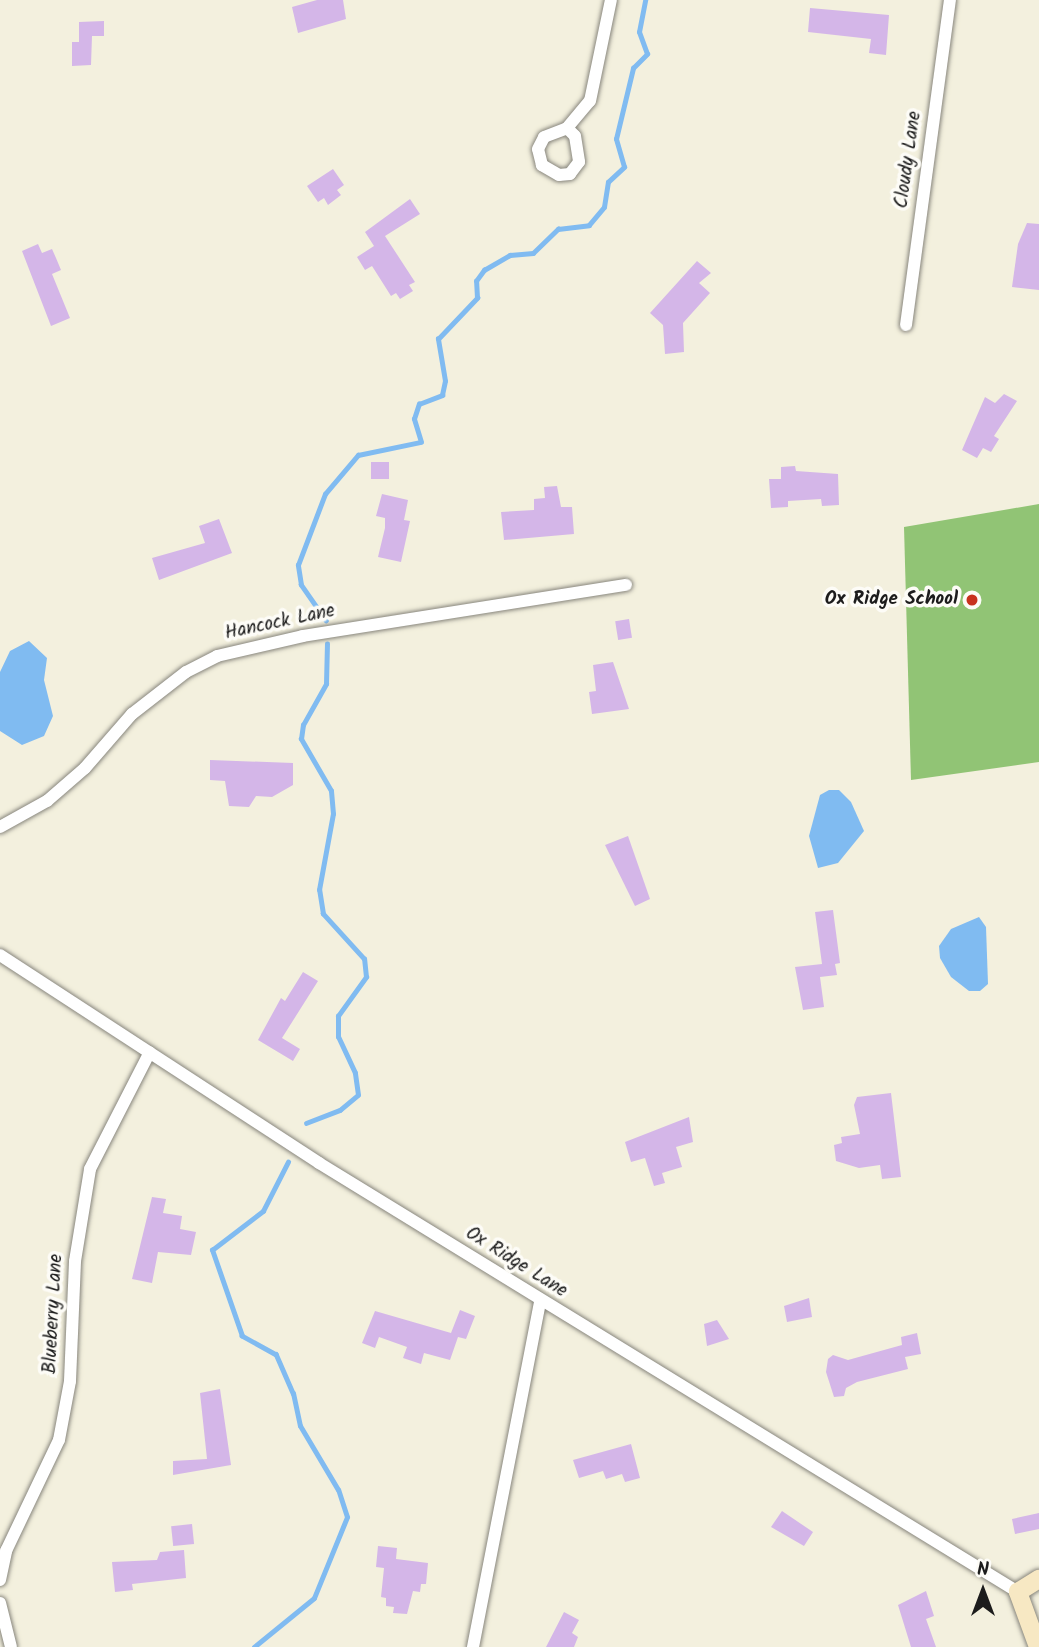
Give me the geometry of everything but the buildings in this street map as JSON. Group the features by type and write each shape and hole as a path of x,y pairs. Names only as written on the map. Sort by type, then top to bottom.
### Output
{"main road":[{"path":"1038,1647 1018,1592 1039,1579"}],"street":[{"path":"567,128 590,101 611,0"},
{"name":"Cloudy Lane","path":"906,325 950,0"},
{"name":"Hancock Lane","path":"0,827 47,801 85,768 132,714 186,672 217,656 303,636 626,585"},
{"name":"Ox Ridge Lane","path":"0,955 540,1301 1018,1592"},
{"name":"Blueberry Lane","path":"0,1580 6,1551 59,1440 70,1381 75,1261 90,1169 150,1052"},
{"path":"473,1647 540,1301"},
{"path":"0,1603 11,1647"}],"green space":[{"name":"Ox Ridge School","path":"1039,504 1039,762 911,780 904,527"}],"water":[{"path":"29,641 47,658 44,680 53,716 44,736 22,745 0,731 0,672 10,651"},
{"path":"829,790 839,790 851,802 864,831 838,863 818,868 809,836 820,795"},
{"path":"979,917 986,927 988,984 980,991 969,991 951,977 940,958 939,946 951,929"}],"waterway":[{"path":"326,621 301,585 298,565 325,494 358,455 421,442 414,419 419,404 442,395 445,381 438,339 477,298 476,281 484,270 510,255 533,253 558,229 589,225 604,207 608,182 624,167 616,139 633,68 647,54 639,32 645,0"},
{"path":"306,1123 340,1110 358,1095 355,1073 338,1037 338,1016 366,977 364,959 323,914 319,890 333,814 331,791 301,739 303,725 326,684 327,644"},
{"path":"254,1647 314,1598 347,1517 338,1490 300,1426 293,1394 276,1355 242,1336 212,1250 263,1211 288,1162"}],"place":[{"name":"Ox Ridge School","path":"972,600"}]}
